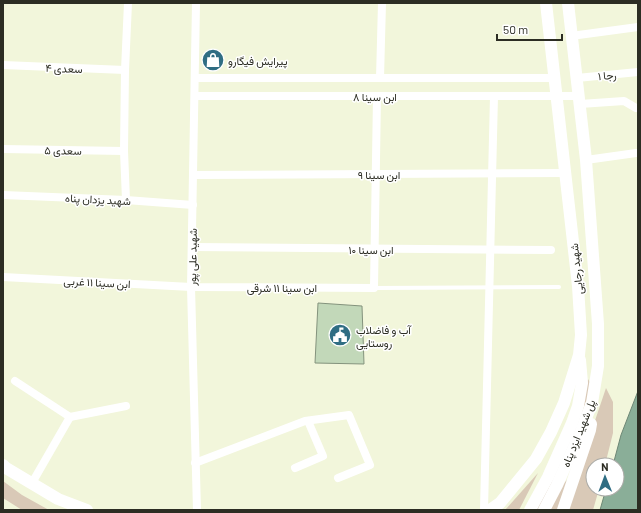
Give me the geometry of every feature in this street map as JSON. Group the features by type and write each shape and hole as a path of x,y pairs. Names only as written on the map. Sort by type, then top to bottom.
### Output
{"main road":[{"name":"شهید رجایی","path":"490,510 500,503 536,459 551,432 564,403 579,355 581,335 574,250 546,3"},
{"name":"شهید رجایی","path":"568,3 586,160 597,305"},
{"path":"579,307 597,305"},
{"name":"پل شهید ایزد پناه","path":"544,510 557,485 592,403 598,366 597,305"},
{"name":"پل شهید ایزد پناه","path":"530,510 548,477 578,406 582,383 579,355"},
{"path":"563,510 590,430 592,403"},
{"path":"3,465 58,499 87,510"}],"street":[{"path":"126,200 124,151 128,3"},
{"name":"شهید علی پور","path":"196,3 191,287 197,510"},
{"path":"380,78 382,3"},
{"path":"571,36 638,27"},
{"name":"سعدی ۴","path":"3,65 125,70"},
{"name":"رجا ۱","path":"577,78 638,72"},
{"name":"ابن سینا ۸","path":"195,78 555,78"},
{"name":"ابن سینا ۸","path":"195,96 556,96 579,100 624,101 638,108"},
{"path":"374,288 377,96"},
{"path":"484,510 494,96"},
{"name":"سعدی ۵","path":"3,149 124,151"},
{"path":"586,160 636,154"},
{"name":"ابن سینا ۹","path":"193,175 565,172"},
{"name":"شهید یزدان پناه","path":"3,195 126,200 193,205"},
{"name":"ابن سینا ۱۰","path":"192,247 551,250"},
{"name":"ابن سینا ۱۱ غربی","path":"3,278 191,287"},
{"name":"ابن سینا ۱۱ شرقی","path":"191,287 374,288"},
{"path":"15,381 70,417 126,406"},
{"path":"195,463 305,421 348,415 370,465 338,478"},
{"path":"32,484 70,417"},
{"path":"295,468 324,456 308,421"}],"lane":[{"path":"374,288 559,287"}],"shaded area":[{"path":"588,379 592,386 560,472 544,503 579,468 606,388 613,402 613,433 607,457 585,457 585,497 597,497 593,510 536,510 586,391"},
{"path":"638,391 638,510 600,510 604,497 625,497 625,457 615,457 621,435"},
{"path":"538,473 519,510 505,510"},
{"path":"3,481 22,495 49,510 22,510 3,498"}],"building":[{"name":"آب و فاضلاب روستایی","path":"318,303 362,306 364,364 315,363"}],"place":[{"name":"پیرایش فیگارو","path":"213,60"},
{"name":"آب و فاضلاب روستایی","path":"340,335"}]}
